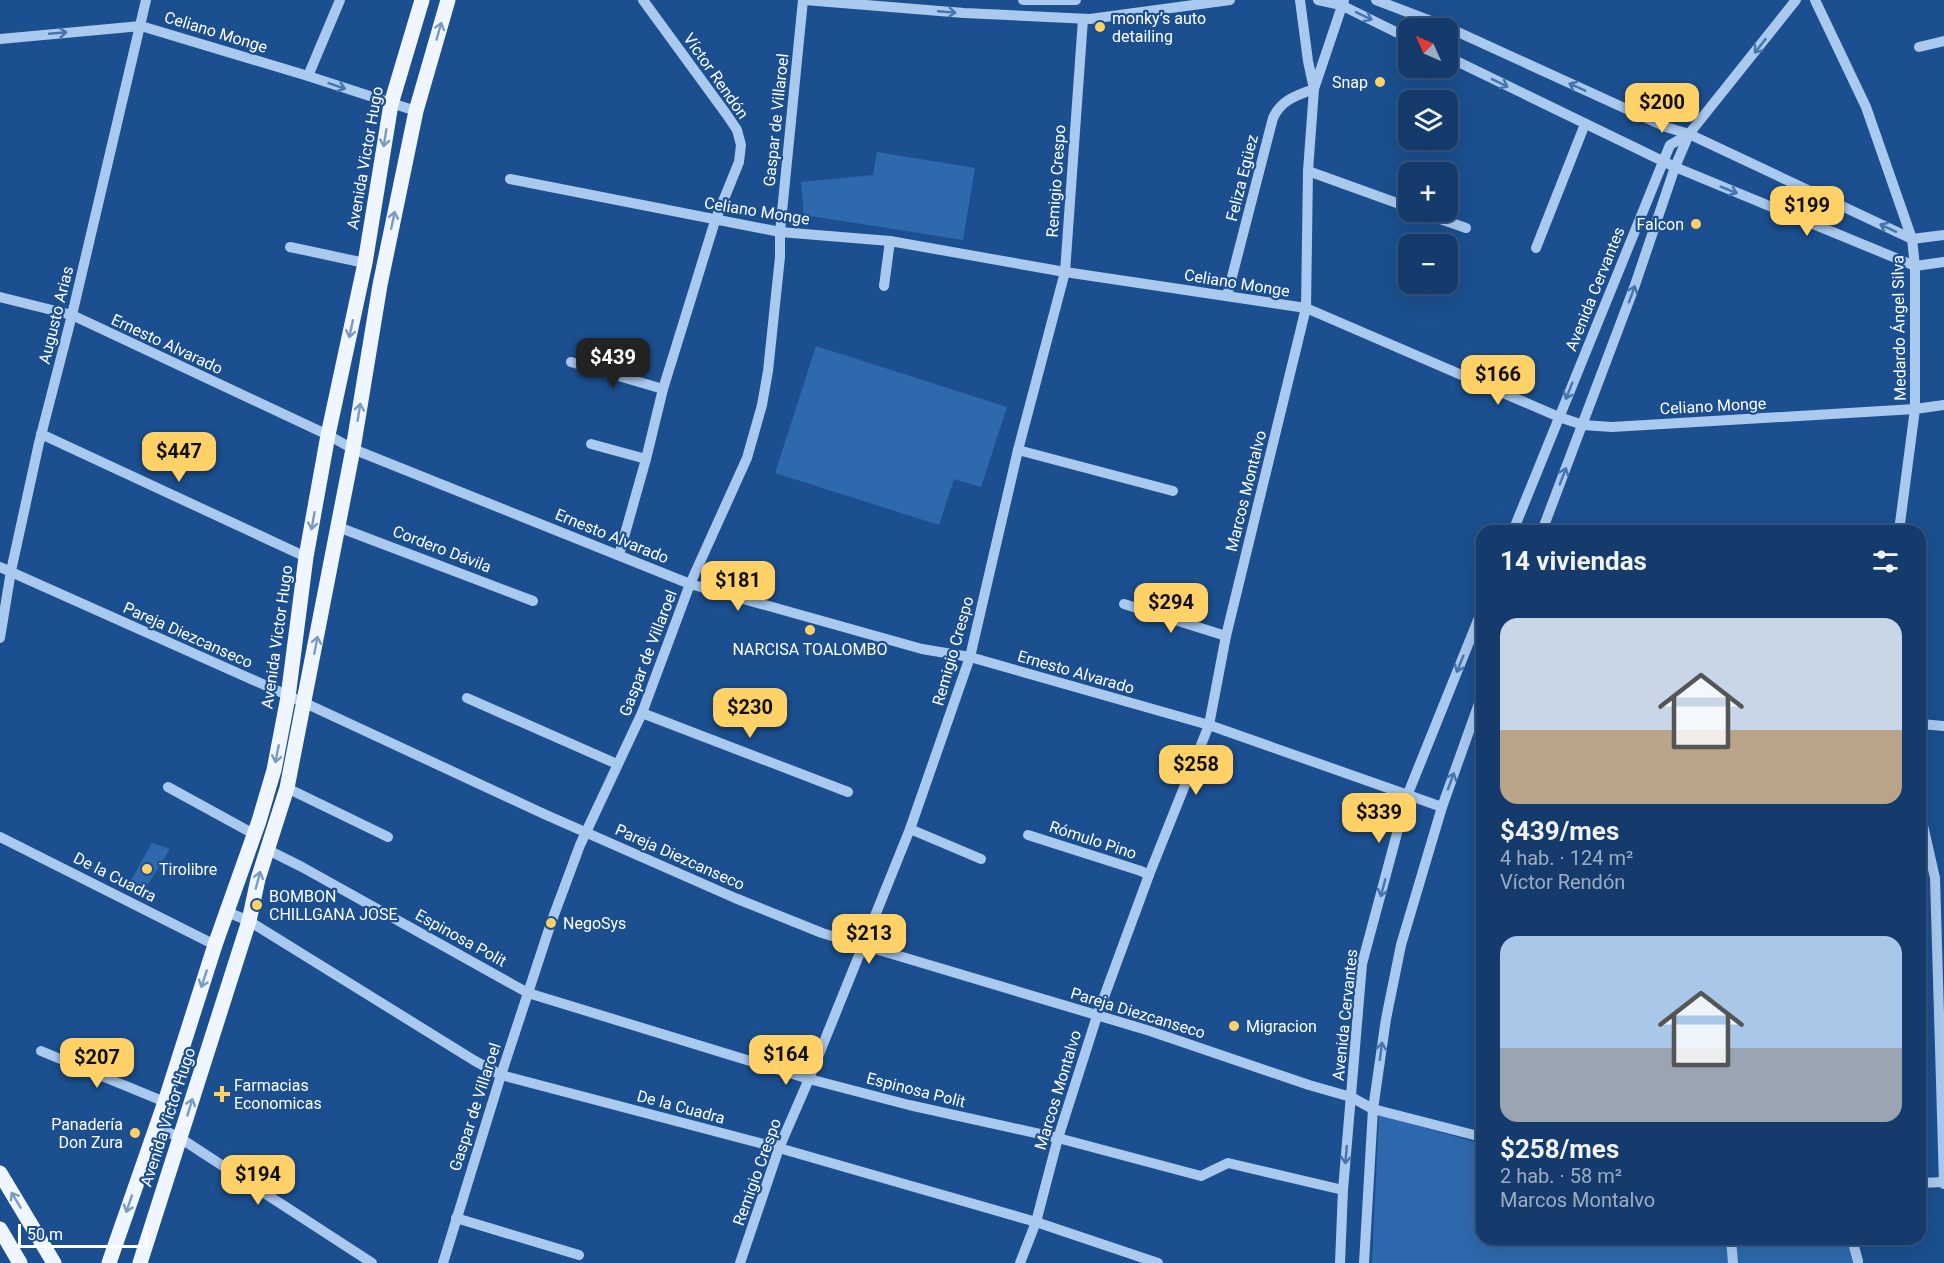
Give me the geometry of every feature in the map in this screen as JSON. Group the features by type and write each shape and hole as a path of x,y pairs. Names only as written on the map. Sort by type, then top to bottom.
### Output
{"main road":[{"name":"Avenida Victor Hugo","path":"109,1263 165,1102 274,770 288,697 306,557 328,435 365,263 391,104 422,0"},
{"name":"Avenida Victor Hugo","path":"140,1263 249,921 258,879 287,788 339,527 380,285 416,111 448,0"},
{"path":"0,1173 54,1263"},
{"path":"0,1229 20,1263"}],"street":[{"name":"Augusto Arias","path":"0,638 5,569 72,315 146,0"},
{"path":"308,76 340,0"},
{"name":"Víctor Rendón","path":"619,555 663,389 715,221 739,162 741,145 737,130 643,0"},
{"path":"804,0 964,13 1083,19 1230,0"},
{"name":"Gaspar de Villaroel","path":"443,1263 501,1075 551,923 585,831 642,713 690,584 747,458 762,405 768,371 804,0"},
{"path":"1023,0 1076,0"},
{"name":"Marcos Montalvo","path":"1300,0 1314,89"},
{"path":"1318,0 1342,3 1398,33"},
{"path":"1376,0 1449,28 1666,127 1689,134 1912,239 1944,235"},
{"name":"Avenida Cervantes","path":"1544,525 1689,134 1796,0"},
{"name":"Medardo Ángel Silva","path":"1815,0 1866,107 1912,239 1915,266 1915,410 1900,525"},
{"name":"Marcos Montalvo","path":"1020,1263 1036,1222 1058,1138 1097,1016 1149,875 1209,725 1226,636 1306,308 1308,171 1314,89 1342,3"},
{"name":"Remigio Crespo","path":"740,1263 779,1148 910,829 970,657 1018,450 1065,272 1083,19"},
{"name":"Celiano Monge","path":"0,39 141,26 416,111"},
{"path":"1919,47 1944,41"},
{"path":"1458,62 1663,162 1915,266 1944,262"},
{"name":"Feliza Egüez","path":"1227,296 1273,118 1276,111 1286,101 1314,89"},
{"path":"1536,248 1585,124"},
{"name":"Avenida Cervantes","path":"1516,525 1670,145 1689,134"},
{"path":"1308,171 1398,203"},
{"name":"Celiano Monge","path":"510,179 780,232 890,241 1065,272 1306,308 1559,417 1583,425 1612,427 1915,410 1944,405"},
{"path":"1449,222 1466,228"},
{"path":"884,286 890,241"},
{"path":"290,247 365,263"},
{"name":"Ernesto Alvarado","path":"0,297 72,315 328,435 353,449 690,584 922,649 970,657 1209,725 1442,807"},
{"path":"570,362 663,389"},
{"path":"41,434 306,557"},
{"path":"591,444 646,459"},
{"path":"1018,450 1173,490"},
{"name":"Cordero Dávila","path":"339,527 533,601"},
{"name":"Pareja Diezcanseco","path":"5,569 305,703 544,814 735,898 822,933 1150,1030 1309,1085 1351,1097 1373,1108 1476,1135"},
{"path":"1124,604 1226,636"},
{"name":"Avenida Cervantes","path":"1340,1263 1343,1190 1362,964 1407,796 1476,625"},
{"path":"467,698 617,764"},
{"path":"1365,1263 1373,1108 1386,1018 1401,945 1442,807 1476,711"},
{"path":"642,713 848,792"},
{"path":"1926,724 1944,726"},
{"path":"168,787 254,834"},
{"path":"287,788 388,837"},
{"path":"910,829 981,859"},
{"name":"Rómulo Pino","path":"1028,835 1149,875"},
{"name":"De la Cuadra","path":"0,837 215,945"},
{"path":"1926,839 1935,879 1944,1182 1926,1183"},
{"name":"Espinosa Polit","path":"268,850 528,993 809,1079 909,1105 1058,1138 1201,1176 1228,1163 1343,1190"},
{"name":"De la Cuadra","path":"227,912 249,921 501,1075 779,1148 1036,1222 1158,1263"},
{"path":"41,1051 165,1102"},
{"path":"156,1126 180,1138 372,1263"},
{"path":"456,1218 579,1255"},
{"path":"1732,1245 1733,1263"},
{"path":"1854,1245 1858,1261"}],"shaded area":[{"path":"877,152 975,168 963,240 804,215 801,182 873,175"},
{"path":"816,346 1007,407 981,487 954,479 939,525 775,473"},
{"name":"Tirolibre","path":"152,843 170,849 140,897 126,889"},
{"path":"1379,1115 1476,1142 1476,1245 1856,1245 1863,1263 1372,1263"}],"place":[{"name":"monky’s auto detailing","path":"1100,27"},
{"name":"Snap","path":"1380,82"},
{"name":"Falcon","path":"1696,224"},
{"name":"NARCISA TOALOMBO","path":"810,630"},
{"name":"Tirolibre","path":"147,869"},
{"name":"BOMBON CHILLGANA JOSE","path":"257,905"},
{"name":"NegoSys","path":"551,923"},
{"name":"Migracion","path":"1234,1026"},
{"name":"Farmacias Economicas","path":"222,1094"},
{"name":"Panadería Don Zura","path":"135,1133"}]}
